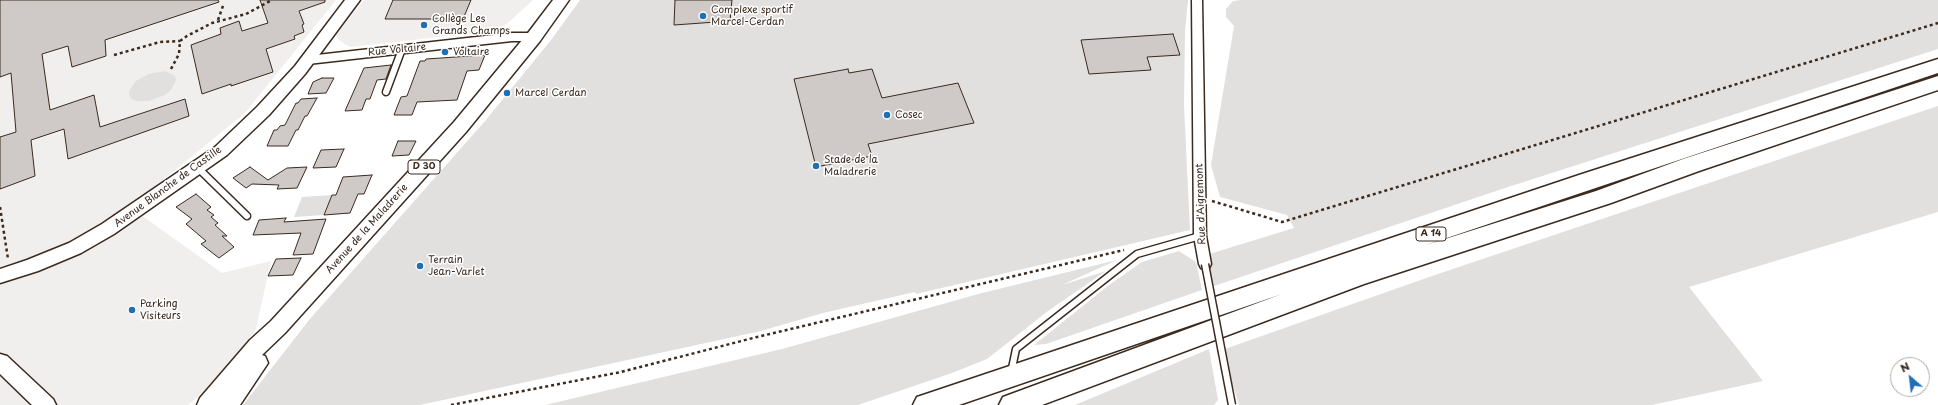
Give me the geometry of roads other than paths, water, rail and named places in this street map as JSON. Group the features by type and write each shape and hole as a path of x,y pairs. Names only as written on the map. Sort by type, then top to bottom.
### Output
{"highway":[{"name":"A 14","path":"926,405 1558,191 1938,66"},
{"name":"A 14","path":"1013,405 1358,276 1603,197 1691,165 1938,83"}],"main road":[{"name":"Avenue de la Maladrerie","path":"213,403 268,346 278,327 460,127 534,37 561,0"}],"street":[{"name":"Avenue Blanche de Castille","path":"0,276 32,266 75,248 131,215 221,151 263,111 308,60 353,0"},
{"name":"Rue d'Aigremont","path":"1197,0 1200,236 1205,264"},
{"name":"Rue Voltaire","path":"308,60 512,37 534,37"},
{"path":"0,349 4,365 46,405"}],"lane":[{"path":"386,92 402,50"},
{"path":"198,168 247,216"},
{"path":"1010,377 1016,349 1137,254 1200,236"},
{"name":"Rue d'Aigremont","path":"1205,264 1232,405"}],"place":[{"name":"Complexe sportif Marcel-Cerdan","path":"703,16"},
{"name":"Collège Les Grands Champs","path":"424,25"},
{"name":"Voltaire","path":"445,52"},
{"name":"Marcel Cerdan","path":"507,93"},
{"name":"Cosec","path":"887,115"},
{"name":"Stade de la Maladrerie","path":"816,166"},
{"name":"Terrain Jean-Varlet","path":"420,266"},
{"name":"Parking Visiteurs","path":"132,310"}]}
